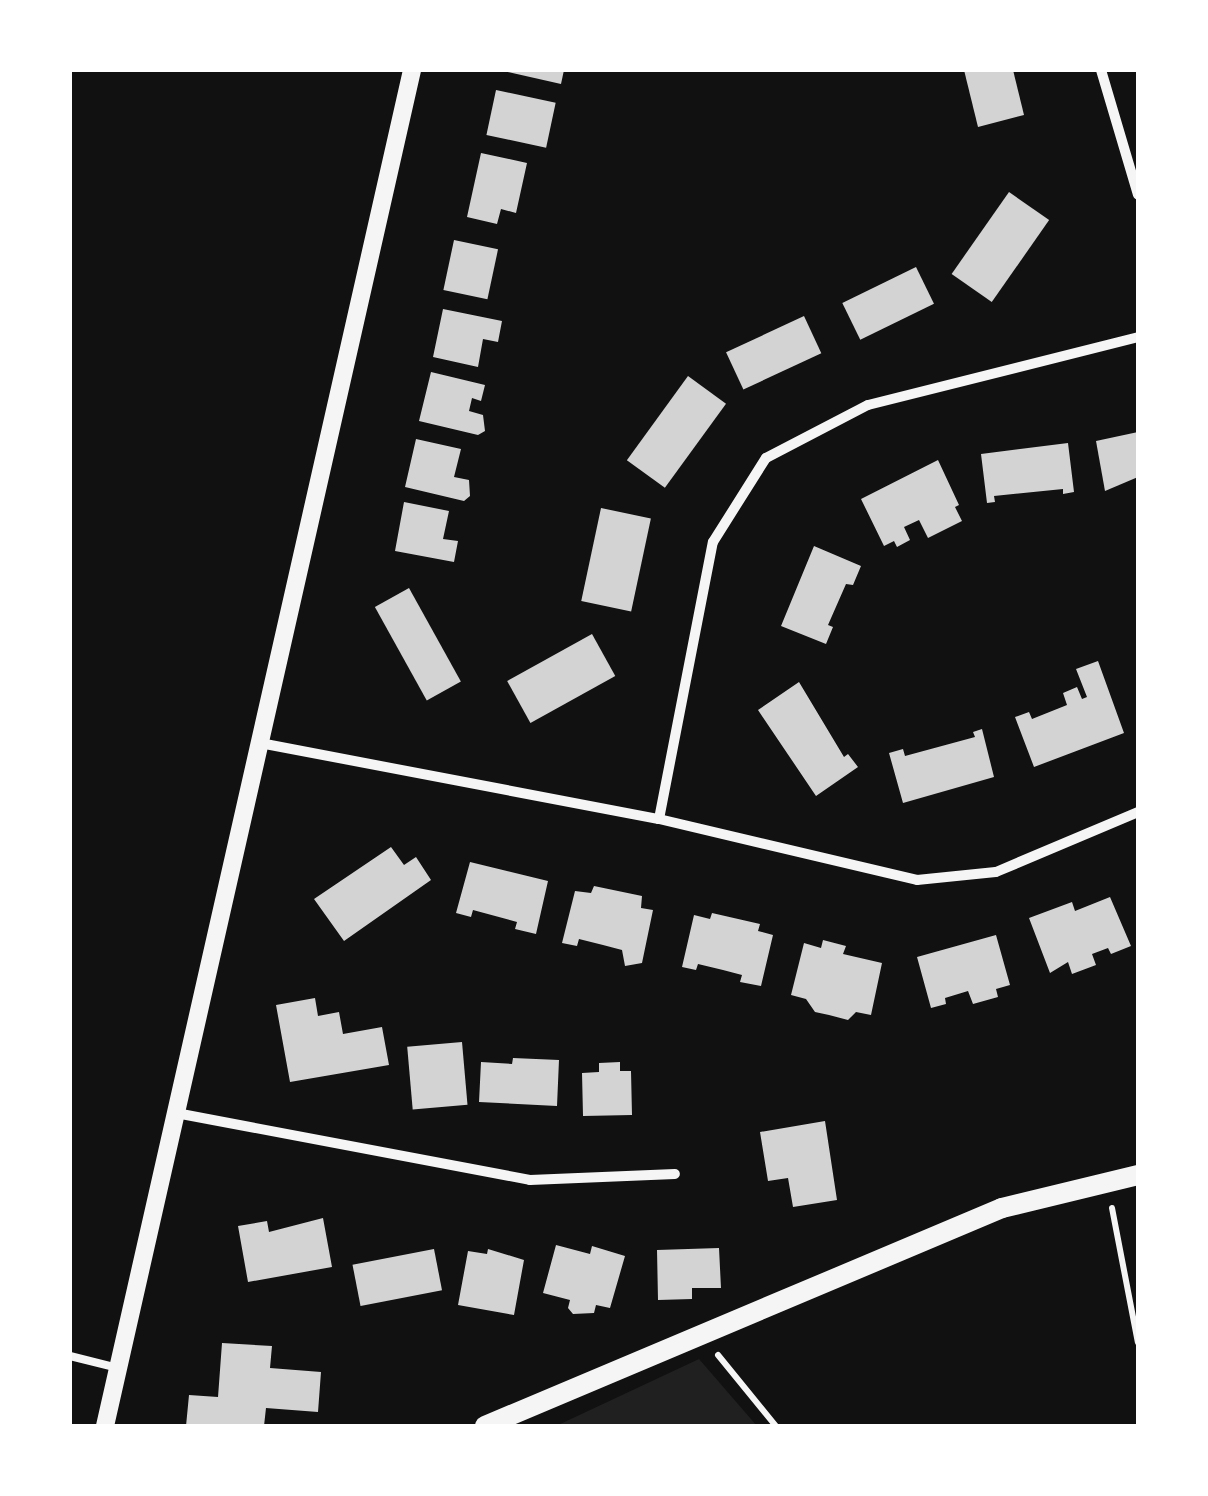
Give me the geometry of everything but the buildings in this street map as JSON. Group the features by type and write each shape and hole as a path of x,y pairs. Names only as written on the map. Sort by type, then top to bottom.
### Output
{"main road":[{"path":"485,1426 1002,1208 1138,1175"}],"street":[{"path":"105,1426 412,70"},
{"path":"1101,70 1138,195"},
{"path":"659,819 713,542 766,458 868,404 1138,337"},
{"path":"260,742 659,819 917,880 996,872 1138,812"},
{"path":"176,1114 530,1180 675,1174"}],"lane":[{"path":"70,1356 118,1368"}],"path":[{"path":"1107,1182 1138,1343"},
{"path":"702,1335 776,1426"}],"shaded area":[{"path":"699,1359 757,1426 556,1426"}]}
